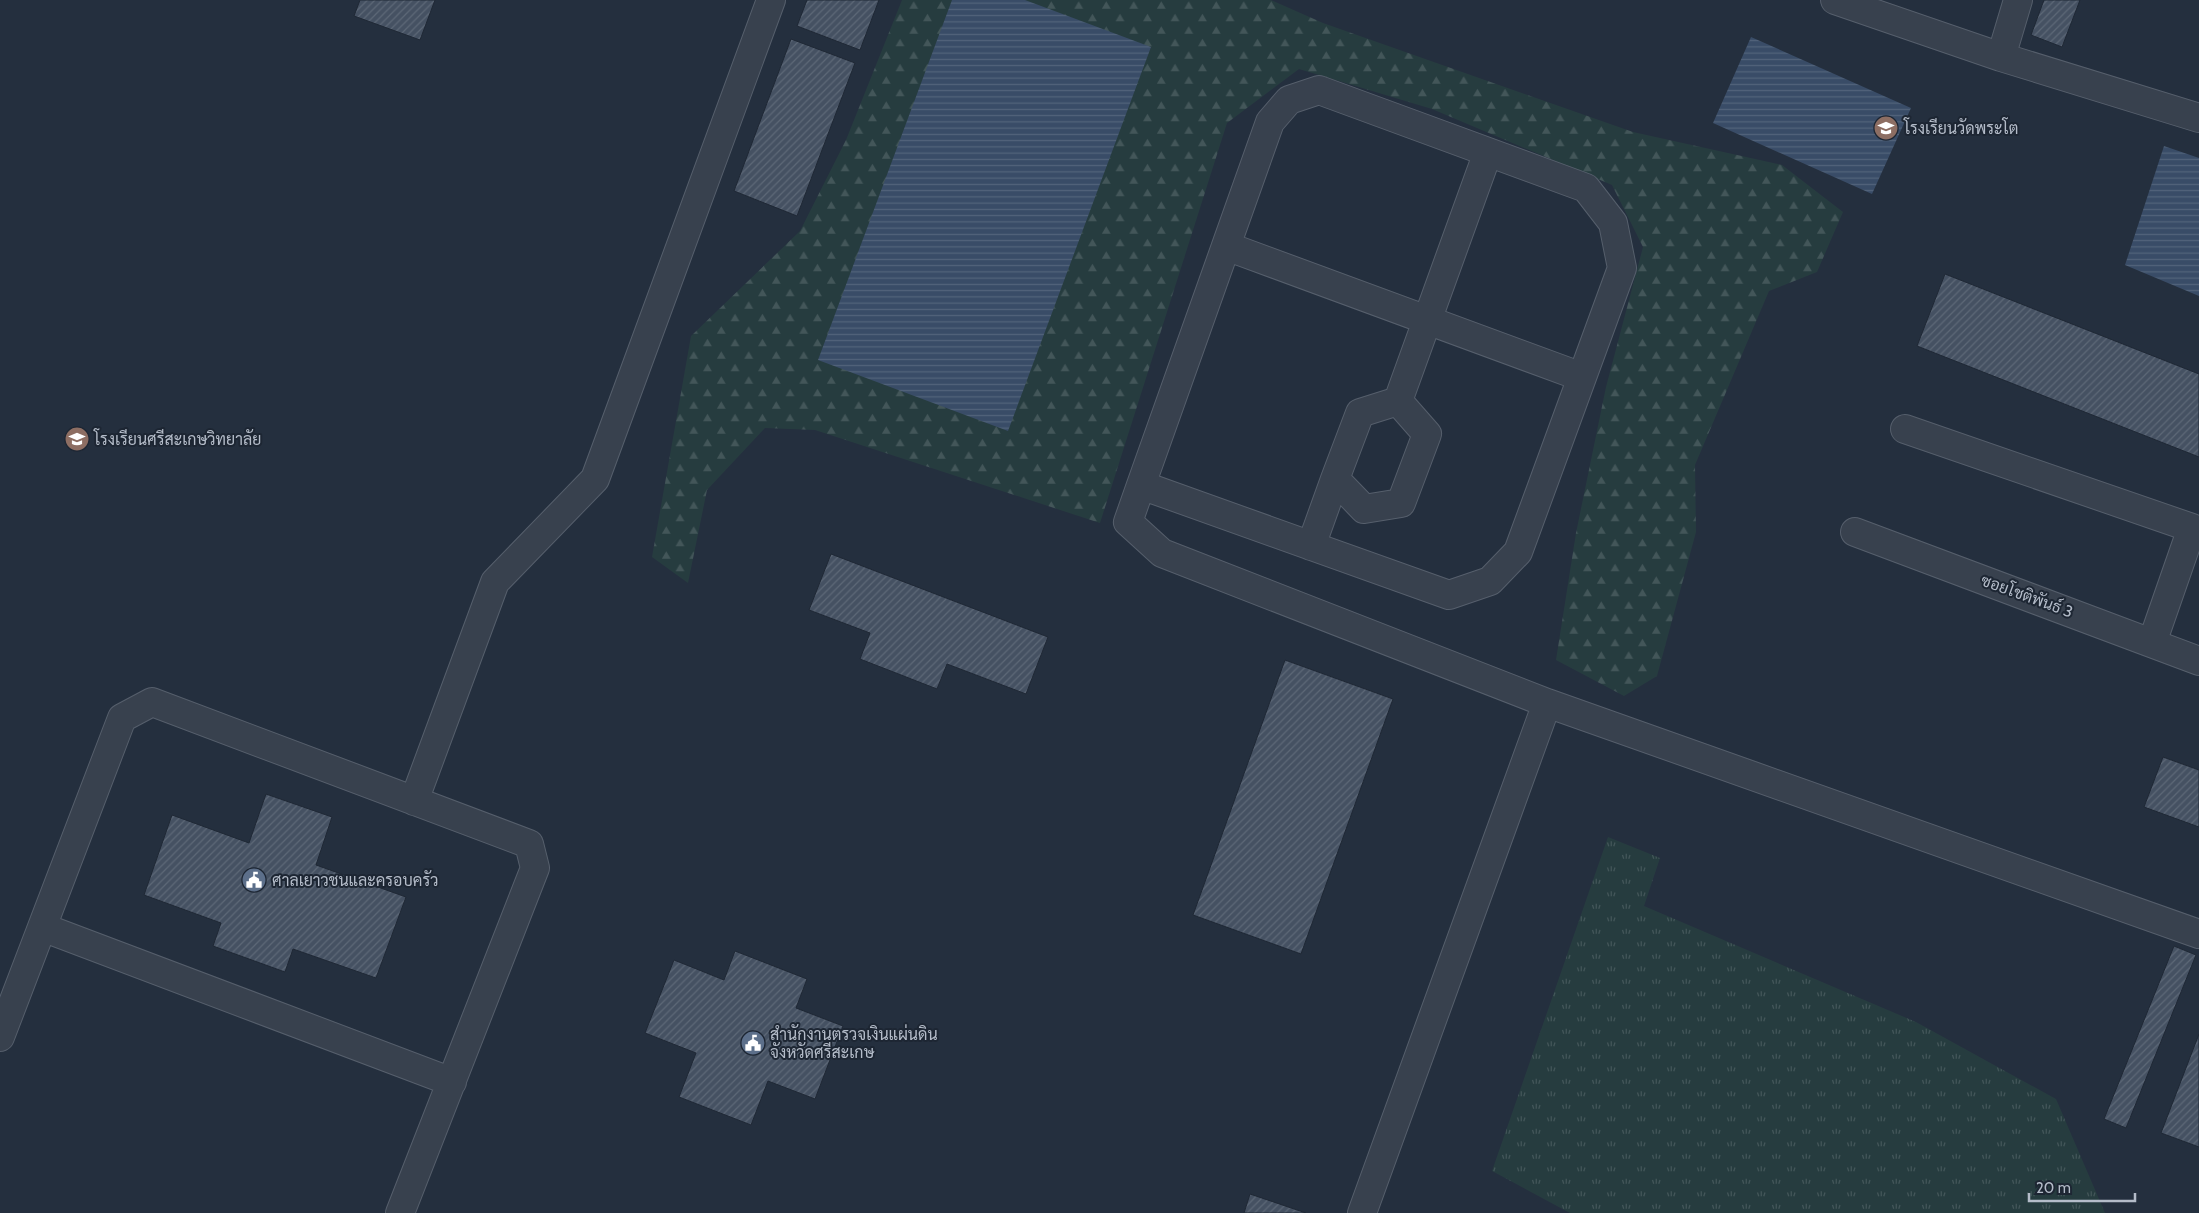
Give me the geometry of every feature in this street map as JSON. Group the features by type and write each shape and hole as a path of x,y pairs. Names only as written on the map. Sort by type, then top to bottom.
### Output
{"street":[{"path":"1835,0 2001,57 2199,118"},
{"path":"2001,57 2018,0"},
{"path":"414,801 495,582 595,479 765,2"},
{"path":"1141,485 1449,595 1490,581 1518,552 1622,268 1613,223 1586,188 1319,90 1289,100 1270,122 1141,485 1128,522 1162,553 1547,703 2199,934"},
{"path":"1398,401 1488,152"},
{"path":"1226,246 1582,377"},
{"path":"1335,479 1364,509 1401,503 1427,434 1398,401"},
{"path":"1311,546 1360,413 1398,401"},
{"path":"1905,429 2192,528 2152,643"},
{"name":"ซอยโชติพันธ์ 3","path":"1855,532 2199,661"},
{"path":"0,1037 122,718 152,702 529,844 535,868 400,1213"},
{"path":"1362,1213 1547,703"},
{"path":"42,927 452,1082"}],"green space":[{"path":"902,0 1271,0 1323,23 1633,132 1782,165 1843,212 1817,272 1769,291 1695,465 1696,532 1657,676 1624,696 1556,660 1576,533 1606,387 1643,247 1612,185 1432,109 1299,69 1227,123 1100,523 815,430 765,428 707,490 688,583 652,557 691,336 800,231 846,140"},
{"path":"1608,837 1660,858 1644,906 1916,1022 2056,1099 2105,1213 1570,1213 1492,1171"}],"water":[{"path":"952,0 1025,0 1151,47 1008,431 818,360"},
{"path":"1751,37 1911,108 1872,194 1713,123"},
{"path":"2164,146 2199,158 2199,296 2125,265"}],"building":[{"path":"360,0 435,0 420,40 354,16"},
{"path":"807,0 879,0 860,50 797,26"},
{"path":"2044,0 2080,0 2062,47 2031,35"},
{"path":"791,39 855,63 797,216 734,191"},
{"path":"1945,274 2199,374 2199,457 1917,346"},
{"path":"831,554 1048,637 1026,694 947,664 937,689 860,659 870,633 809,610"},
{"path":"1285,660 1393,699 1301,954 1193,915"},
{"path":"2163,757 2199,770 2199,827 2144,807"},
{"name":"ศาลเยาวชนและครอบครัว","path":"266,794 332,817 316,865 406,897 376,978 293,949 285,972 213,946 221,923 144,895 172,815 249,843"},
{"path":"2174,946 2196,955 2126,1128 2104,1119"},
{"name":"สำนักงานตรวจเงินแผ่นดิน จังหวัดศรีสะเกษ","path":"735,951 807,979 796,1008 843,1026 815,1099 768,1081 751,1125 679,1097 696,1053 645,1033 674,960 724,980"},
{"path":"2199,1034 2199,1147 2161,1133"},
{"path":"1250,1194 1306,1213 1244,1213"}],"place":[{"name":"โรงเรียนวัดพระโต","path":"1886,128"},
{"name":"โรงเรียนศรีสะเกษวิทยาลัย","path":"77,439"},
{"name":"ศาลเยาวชนและครอบครัว","path":"254,880"},
{"name":"สำนักงานตรวจเงินแผ่นดิน จังหวัดศรีสะเกษ","path":"753,1043"}]}
